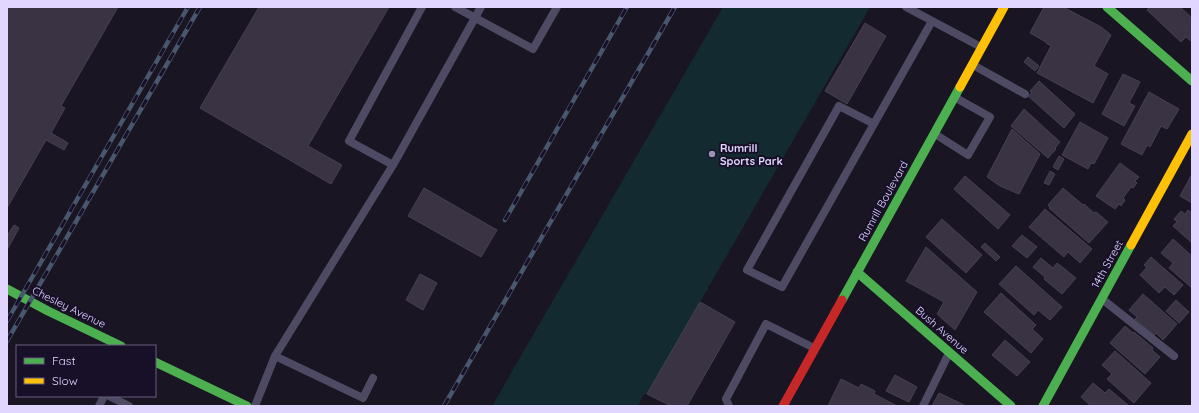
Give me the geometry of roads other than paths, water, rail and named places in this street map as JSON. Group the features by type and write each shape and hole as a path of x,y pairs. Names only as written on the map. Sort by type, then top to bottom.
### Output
{"street":[{"name":"Rumrill Boulevard","path":"783,406 1004,7"},
{"path":"1107,7 1192,81"},
{"name":"14th Street","path":"1043,406 1192,134"},
{"name":"Bush Avenue","path":"857,272 1011,406"},
{"name":"Chesley Avenue","path":"7,289 48,311 119,345"},
{"path":"156,362 247,406"}],"lane":[{"path":"393,165 349,141 422,7"},
{"path":"455,7 533,50 557,7"},
{"path":"255,406 275,356 393,165 482,7"},
{"path":"906,7 982,48"},
{"path":"874,124 839,106 747,270 782,287 874,124 932,21"},
{"path":"972,64 1025,94"},
{"path":"934,133 968,155 978,139 990,117 954,97"},
{"path":"1102,299 1174,356"},
{"path":"728,406 726,399 766,324 815,348"},
{"path":"923,406 949,352"},
{"path":"275,356 363,398 373,378"},
{"path":"99,406 104,397"},
{"path":"111,397 129,406"}],"railway":[{"path":"7,321 188,7"},
{"path":"7,341 200,7"},
{"path":"505,220 627,7"},
{"path":"444,406 675,7"}],"place":[{"name":"Rumrill Sports Park","path":"712,154"}]}
